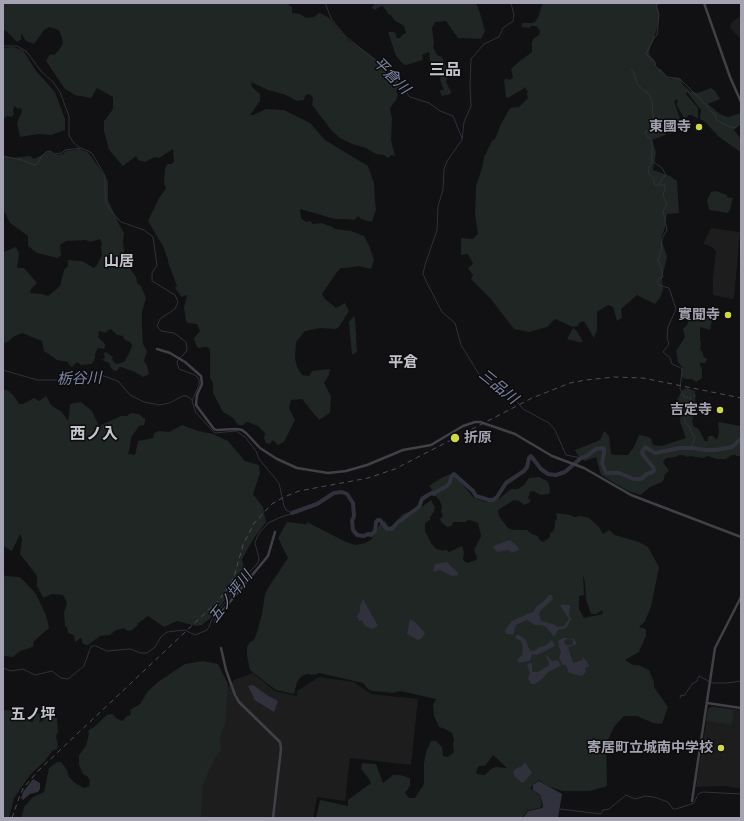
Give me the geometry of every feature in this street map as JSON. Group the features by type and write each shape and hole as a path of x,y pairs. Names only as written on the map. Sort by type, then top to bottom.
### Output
{"street":[{"path":"704,3 730,77 741,102"},
{"path":"157,350 170,353 185,362 201,376 202,384 196,398 196,405 216,430 242,430 260,448 283,462 297,468 328,473 346,471 367,465 403,450 431,445 456,430 477,421 515,434 552,456 579,466 631,495 741,537"},
{"path":"215,622 219,615 268,556 275,532"},
{"path":"692,801 715,648 741,597"},
{"path":"221,648 234,695 239,702 280,742 281,749 273,818"},
{"path":"706,703 741,708"}],"shaded area":[{"path":"3,3 287,3 292,7 292,13 300,14 306,18 314,17 319,13 328,17 348,40 385,66 401,87 396,91 398,95 390,108 392,119 391,140 395,156 391,155 388,158 384,155 376,154 366,148 352,144 340,138 332,131 312,105 313,98 311,95 307,94 304,100 297,101 286,95 268,90 251,82 252,87 260,94 260,101 250,115 266,109 284,110 310,123 325,140 368,166 374,183 376,209 372,222 361,219 358,216 354,220 335,219 300,209 301,218 306,222 310,221 313,224 322,223 335,229 351,231 364,236 374,260 371,269 359,266 341,268 322,294 325,299 336,308 345,303 349,311 339,327 336,329 320,328 305,331 296,342 295,358 297,367 302,375 309,376 312,371 330,369 329,375 324,383 331,396 330,413 319,420 302,399 291,400 289,408 295,420 284,442 278,445 273,440 270,444 266,443 264,438 265,433 258,426 247,422 243,425 238,425 233,418 223,412 213,393 213,383 210,378 209,348 198,348 196,345 194,338 200,331 197,324 188,323 186,321 184,307 187,296 182,297 175,288 177,286 164,248 148,221 159,198 166,188 164,183 165,169 167,164 174,162 173,149 159,158 155,157 145,162 138,160 136,156 123,166 109,150 104,131 104,121 113,109 113,97 97,88 91,98 75,95 65,89 46,61 50,54 54,55 59,50 63,43 59,30 49,27 44,30 34,44 26,41 21,33 21,40 17,42 5,30 3,33"},
{"path":"375,3 476,3 485,31 481,39 458,38 446,21 435,22 432,28 434,43 433,47 437,55 442,57 449,75 446,82 451,92 450,94 442,96 440,92 441,90 444,90 440,80 441,75 436,62 430,61 429,52 422,55 423,60 405,65 396,56 388,32 394,32 396,34 396,38 400,38 406,33 404,26 394,20 382,6 374,10 372,7"},
{"path":"543,3 660,3 657,6 659,17 649,54 655,61 655,67 661,69 667,77 671,79 674,77 680,78 683,85 690,91 698,93 711,88 720,99 708,104 720,114 728,117 741,113 741,123 734,130 741,139 741,151 739,151 719,137 704,121 700,119 701,110 687,92 686,94 698,108 698,119 692,115 688,115 686,119 685,117 684,118 676,104 678,102 677,99 674,101 680,119 665,135 652,140 656,152 653,170 670,176 677,181 679,213 667,214 665,228 661,238 667,257 662,278 663,290 660,298 655,304 637,295 621,309 622,318 617,321 613,307 608,305 597,312 597,330 594,338 584,321 579,323 578,326 573,327 555,319 547,327 529,332 514,329 490,298 471,279 473,275 468,268 473,264 468,254 461,255 461,238 473,239 478,234 475,215 476,187 484,157 492,141 495,139 510,108 519,107 528,98 528,91 526,90 526,87 508,98 506,97 504,80 507,78 508,80 513,78 511,69 532,52 532,42 534,38 538,36 540,32 539,29 536,26 523,28 521,25 523,23 533,23 536,21"},
{"path":"741,15 741,39 730,28 731,23"},
{"path":"13,47 23,50 36,71 55,92 65,119 65,130 51,135 38,134 20,137 17,123 22,111 21,108 18,109 15,106 12,117 7,116 3,119 3,48"},
{"path":"80,149 87,152 91,156 108,181 108,200 124,233 123,243 125,256 132,272 135,275 137,283 141,286 146,298 142,312 142,329 143,344 147,351 144,361 147,365 149,374 143,377 135,372 121,367 115,371 111,368 109,363 102,360 105,358 104,353 106,352 113,357 112,360 116,364 121,363 125,361 131,349 132,345 130,342 125,340 123,336 117,335 111,329 106,333 99,331 98,337 105,344 105,346 104,349 98,348 92,364 81,365 77,362 72,367 68,362 57,360 44,351 42,341 22,333 3,344 3,252 16,247 19,253 17,268 24,268 37,283 31,289 30,293 48,296 60,286 64,270 68,266 68,260 82,261 94,268 102,255 102,244 100,239 90,242 86,240 66,241 60,245 61,255 58,258 37,253 28,246 28,236 10,223 3,209 3,155 10,158 30,156 34,159 50,151 58,155 63,154 66,151"},
{"path":"716,191 727,195 727,197 733,198 728,213 709,210 707,200 711,192"},
{"path":"711,228 740,232 734,298 732,299 713,295 713,277 716,251 712,247 703,244"},
{"path":"701,309 714,311 710,330 700,327 700,350 703,352 703,356 707,360 705,363 700,363 702,368 702,378 696,382 692,379 685,379 682,377 682,367 678,362 676,351 685,337 683,329 688,322 684,312 687,311 688,316 694,320 695,312"},
{"path":"354,316 357,352 352,355 349,322"},
{"path":"573,328 577,331 583,342 567,339"},
{"path":"687,388 695,391 695,401 702,406 701,413 693,417 692,421 694,427 698,428 705,441 708,441 708,437 710,436 713,436 717,440 719,422 741,426 740,456 732,455 726,459 716,459 708,456 703,458 679,455 676,457 666,458 663,462 669,471 665,474 662,482 650,487 641,495 628,491 601,475 596,457 585,461 577,454 575,450 600,440 605,431 609,436 611,454 615,455 628,455 634,447 639,435 651,438 653,445 662,446 686,438 680,422 681,404 676,402 682,390"},
{"path":"3,389 9,391 19,404 23,404 34,398 39,401 46,396 51,405 62,412 68,421 70,404 81,402 92,411 99,426 121,416 127,416 131,413 139,414 145,419 145,422 144,425 139,426 131,438 128,454 135,455 138,441 153,438 154,433 159,431 169,432 182,425 198,431 213,434 228,441 245,461 259,465 260,473 253,494 263,507 266,522 254,538 242,559 245,573 213,616 202,625 196,626 177,621 164,627 148,616 137,624 138,625 132,630 128,631 124,628 116,630 110,635 100,636 88,645 83,644 81,638 75,642 74,635 68,633 67,627 65,626 64,612 67,603 63,595 52,594 43,598 37,586 37,576 20,554 22,539 20,534 12,551 3,546"},
{"path":"453,473 474,498 486,502 500,498 511,489 518,489 524,485 529,478 539,477 547,481 549,484 549,494 541,495 533,491 530,492 528,498 531,500 529,503 524,505 519,501 514,500 498,510 499,516 508,528 514,530 527,530 538,536 543,542 550,537 550,533 553,532 555,521 557,519 556,513 574,517 581,516 589,518 599,527 603,534 609,530 615,535 639,542 648,547 659,567 651,607 645,621 639,627 646,629 646,636 639,652 625,660 633,665 638,665 649,670 654,682 654,687 668,707 662,724 653,723 637,716 624,716 614,727 606,744 607,786 590,791 562,791 548,786 539,780 530,788 540,796 542,805 540,808 528,810 522,818 316,818 320,800 348,806 348,800 371,783 361,769 362,763 376,764 383,783 393,775 400,775 410,778 410,786 405,793 409,798 415,798 424,784 424,763 426,752 431,741 436,741 442,747 443,756 448,757 454,752 454,740 452,733 439,727 434,716 433,705 436,699 400,691 393,693 372,691 363,683 319,673 315,675 307,674 302,676 297,682 294,694 276,690 250,670 247,647 250,642 254,640 256,635 262,614 265,594 288,558 278,538 287,522 306,525 307,522 346,542 356,545 365,543 371,540 379,525 385,521 389,527 393,525 403,514 420,508 431,500 435,508 430,520 425,523 425,531 431,543 436,549 444,551 445,549 449,552 462,546 464,553 463,560 467,563 476,560 477,557 474,550 481,536 478,523 469,520 465,522 453,522 452,526 447,527 441,522 440,519 443,516 441,512 442,506 429,486 441,478","holes":["583,574 586,599 591,614 597,614 602,610 603,614 584,618 579,609 579,596 584,595","493,755 507,768 496,767 491,769 485,775 477,774 476,772 479,766 485,766"]},
{"path":"510,540 518,547 519,550 511,553 510,550 497,552 493,546"},
{"path":"447,562 458,573 458,575 452,576 440,570 433,572 435,564"},
{"path":"3,572 5,576 19,577 36,594 46,615 49,628 34,641 33,647 20,651 13,657 3,656"},
{"path":"549,595 552,595 553,599 541,610 539,614 541,621 558,627 564,626 569,619 560,605 570,605 569,615 571,619 567,627 564,629 559,629 554,637 546,627 535,625 527,620 516,625 513,635 506,634 505,630 512,621 533,612"},
{"path":"363,599 378,626 372,629 365,626 362,620 359,621 358,617 356,617 360,612 360,606"},
{"path":"410,619 415,622 425,633 421,639 418,640 407,634"},
{"path":"517,634 525,639 530,651 545,646 552,640 555,646 537,655 532,654 529,661 519,663 517,660 523,654 523,647 521,641 515,638"},
{"path":"563,638 569,638 564,641 567,645 573,644 573,641 570,638 574,639 577,644 568,647 573,663 583,660 582,657 587,661 589,666 585,668 586,672 582,676 569,673 566,665 562,665 559,658 561,652 558,641"},
{"path":"546,655 552,661 558,660 561,666 548,672 535,684 531,684 528,678 530,673 527,665 529,663 532,664 532,672 538,672 549,665"},
{"path":"203,661 218,664 228,684 225,725 220,736 221,749 203,784 201,818 21,818 24,807 33,797 44,792 49,768 57,762 61,762 67,770 69,777 75,783 84,788 89,786 90,781 88,777 83,774 79,765 79,755 86,746 89,734 88,732 90,729 107,715 112,714 122,721 131,714 130,710 140,704 148,691 158,682 185,664"},
{"path":"253,673 275,691 297,696 297,691 319,677 354,682 371,694 418,699 411,765 350,758 345,801 317,797 313,818 198,818 201,784 217,700 234,680"},
{"path":"253,685 278,701 274,712 253,699 254,698 248,686"},
{"name":"寄居町立城南中学校","path":"712,706 741,710 741,789 727,786 696,787 708,709"},
{"path":"711,707 734,710 732,725 706,721 708,709"},
{"path":"20,708 24,709 23,713 28,721 31,722 33,722 35,713 42,716 39,722 43,721 43,713 57,718 58,732 56,736 58,745 57,749 52,751 45,761 30,775 14,798 9,818 3,818 3,710 20,711"},
{"path":"525,762 532,773 522,783 514,776 513,772"},
{"path":"33,779 40,783 40,789 38,792 30,794 23,800 21,798 23,792"},
{"path":"539,781 562,794 558,818 523,818 528,811 542,808 543,805 540,795 533,790 533,785"}],"waterway":[{"name":"平倉川","path":"325,3 332,20 345,36 388,70 410,97 429,103 440,111 453,116 462,138"},
{"name":"三品川","path":"511,3 514,15 513,21 503,28 499,37 484,44 471,59 471,106 464,122 462,140 447,161 444,169 443,190 438,206 437,230 423,274 442,312 455,323 461,345 480,376 509,392 523,409 549,423 555,430 566,455 581,458"},
{"path":"658,3 656,6 659,14 657,35 653,39 646,54 655,62 656,67 667,77 680,79 708,107 710,111 715,114 717,121 734,128 741,122"},
{"path":"3,46 17,46 26,51 41,71 53,82 60,92 69,116 69,136 80,148"},
{"path":"631,69 634,73 637,84 648,93 652,101 654,126 645,132 648,138 650,137 652,143 652,161 662,168 666,175 661,180 660,185 665,185 663,195 667,205 663,211 667,230 662,238 661,252 658,260 663,277 659,278 657,282 659,285 669,288 676,309 668,327 667,338 669,344 663,352 670,358 672,364 681,368 680,389 684,397 691,398 689,404 696,408 685,416 685,423 690,427 691,432 695,437 692,448"},
{"path":"3,156 22,160 34,165 37,164 46,152 50,151 55,154 62,153 65,150 81,148 92,153 105,176 106,203 110,210 121,222 144,230 153,237 157,265 152,273 152,281 175,295 178,302 175,309 160,319 157,326 161,331 174,333 186,342 186,352 177,363 179,369 195,375 199,379 199,385 192,401 196,413 215,433 236,431 245,437 256,451 259,459 279,483 284,506 286,510 292,513"},
{"path":"652,162 648,168 649,174 653,177 655,185 659,185"},
{"name":"栃谷川","path":"3,370 37,380 77,380 91,375 101,375 118,381 130,395 144,402 160,405 169,403 183,396 187,396 192,400"},
{"path":"292,513 317,504 334,493 342,492 347,494 353,503 353,530 357,535 371,535 375,531 376,522 378,520 380,520 387,529 392,529 397,523 419,507 422,499 447,486 454,474 473,491 476,496 493,500 497,497 506,483 524,471 531,456 541,469 548,474 556,475 565,472 581,458 587,456 596,449 603,448 604,453 602,463 606,473 619,473 634,479 641,479 654,470 643,455 642,452 645,447 655,453 680,448 716,450 732,447 741,439"},
{"name":"五ノ坪川","path":"3,668 11,671 23,669 35,675 52,671 61,678 68,679 84,666 91,646 96,646 107,651 130,649 141,653 147,653 155,647 161,637 167,632 185,630 195,635 207,630 211,621 243,579 258,563 259,558 255,543 261,531 268,523 291,514"},
{"path":"680,698 681,695 684,696 692,684 697,681 699,676 712,683 741,681"},
{"path":"560,809 601,814 603,810 609,809 626,795 635,799 645,796 654,797 668,802 673,809 676,809 694,803 698,794 703,792 741,794"}],"railway":[{"path":"12,818 24,787 40,769 219,600 234,577 243,545 254,523 272,504 284,497 299,491 368,478 395,469 532,398 570,383 614,377 643,378 741,398"}],"place":[{"name":"東國寺","path":"699,127"},
{"name":"實聞寺","path":"728,315"},
{"name":"吉定寺","path":"720,410"},
{"name":"折原","path":"455,438"},
{"name":"寄居町立城南中学校","path":"721,748"}],"district":[{"name":"三品","path":"445,71"},
{"name":"山居","path":"119,262"},
{"name":"平倉","path":"403,363"},
{"name":"西ノ入","path":"94,435"},
{"name":"五ノ坪","path":"33,715"}]}
